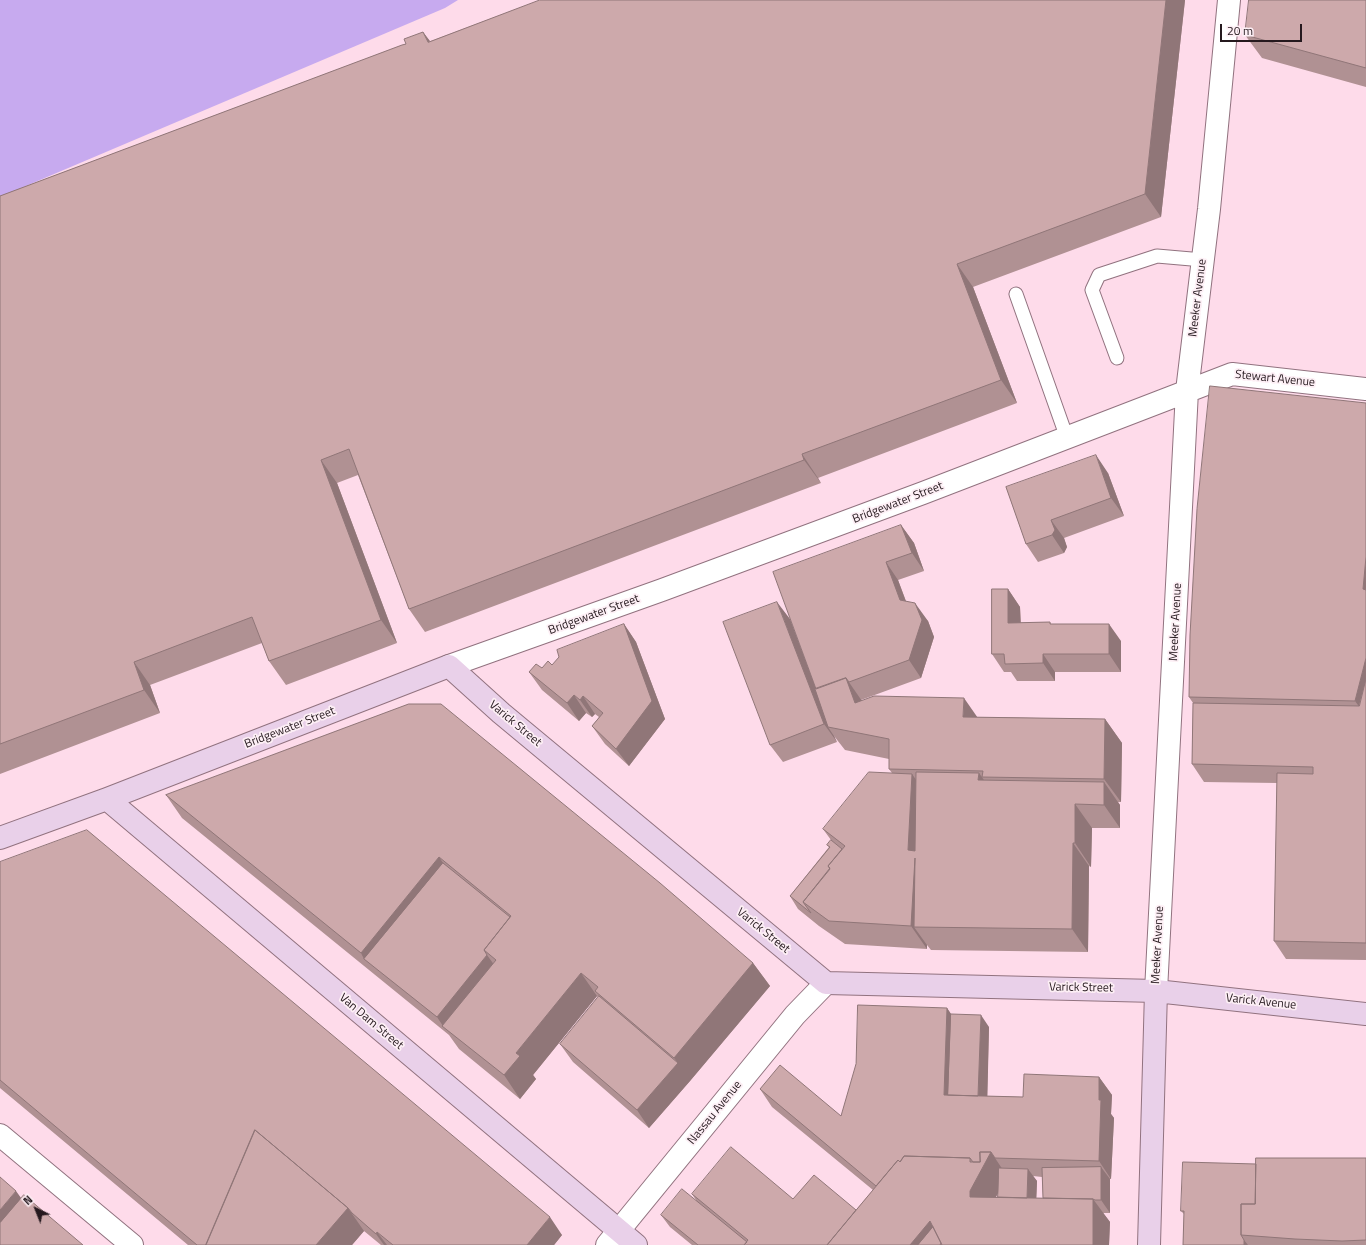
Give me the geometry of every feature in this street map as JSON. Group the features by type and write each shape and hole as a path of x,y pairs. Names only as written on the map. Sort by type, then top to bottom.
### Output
{"main road":[{"name":"Varick Street","path":"449,666 502,713 826,983 1156,990"},
{"name":"Bridgewater Street","path":"0,838 107,799 449,666"},
{"name":"Van Dam Street","path":"107,799 613,1238 636,1245"},
{"name":"Varick Avenue","path":"1156,990 1366,1014"},
{"name":"Meeker Avenue","path":"1149,1245 1156,990"}],"street":[{"name":"Meeker Avenue","path":"1156,990 1187,391 1203,260 1229,0"},
{"name":"Stewart Avenue","path":"1187,391 1232,374 1366,388"},
{"name":"Bridgewater Street","path":"449,666 662,590 915,496 1187,391"},
{"name":"Nassau Avenue","path":"613,1238 795,1015 826,983"},
{"path":"0,1135 132,1245"}],"lane":[{"path":"1117,358 1092,290 1099,275 1157,256 1203,260"},
{"path":"1016,294 1067,438"}],"shaded area":[{"path":"0,0 458,0 445,8 0,197"}],"building":[{"path":"540,0 1166,0 1145,194 957,264 1001,380 802,454 804,460 409,609 349,449 321,460 381,620 269,661 252,617 134,662 144,690 0,744 0,196 406,44 404,39 423,32 428,42"},
{"path":"1249,0 1366,0 1366,68 1245,35"},
{"path":"1210,386 1366,403 1366,557 1363,589 1366,590 1366,658 1355,701 1189,697 1190,635 1197,509"},
{"path":"1096,455 1111,498 1051,520 1055,530 1052,535 1026,544 1006,487"},
{"path":"901,525 912,553 886,562 900,600 915,603 922,620 909,660 849,682 846,678 816,689 773,572"},
{"path":"992,589 1008,589 1008,623 1050,622 1050,624 1109,624 1109,654 1043,654 1043,663 1005,664 1004,654 992,654"},
{"path":"777,602 824,724 770,745 723,622"},
{"path":"624,624 652,701 616,749 592,726 603,713 583,696 580,700 574,695 567,703 529,672 536,664 542,668 548,661 552,665 559,657 557,650"},
{"path":"846,678 855,703 874,696 964,698 963,717 1105,719 1104,779 982,777 983,771 889,769 889,739 828,727 815,689"},
{"path":"1366,679 1366,943 1274,941 1277,773 1313,774 1313,767 1192,764 1193,703 1359,706"},
{"path":"409,704 441,704 660,883 753,963 674,1058 595,991 598,987 581,973 516,1053 520,1056 504,1075 442,1026 496,960 484,950 511,916 439,857 361,953 166,795"},
{"path":"869,772 912,774 908,850 915,851 916,772 979,773 978,780 1104,782 1104,805 1075,804 1072,929 914,927 915,858 911,926 829,921 803,902 830,868 828,866 845,846 823,829"},
{"path":"87,830 550,1217 527,1245 393,1245 377,1232 376,1234 348,1208 255,1130 206,1245 197,1245 0,1080 0,862"},
{"path":"831,840 842,849 828,866 830,869 803,902 811,913 790,896 830,847 827,845"},
{"path":"443,863 510,917 484,950 487,955 437,1017 364,959"},
{"path":"599,996 678,1063 637,1110 560,1044"},
{"path":"858,1005 947,1008 944,1095 1023,1097 1024,1074 1099,1077 1099,1100 1101,1100 1099,1161 995,1158 991,1152 980,1152 980,1162 973,1162 970,1158 904,1156 900,1162 898,1160 876,1186 760,1089 780,1065 841,1116 856,1064"},
{"path":"951,1014 981,1015 978,1096 948,1095"},
{"path":"255,1130 348,1208 316,1245 206,1245"},
{"path":"731,1147 793,1199 814,1175 856,1210 827,1245 744,1245 748,1240 692,1194"},
{"path":"980,1152 991,1152 970,1191 970,1197 1093,1199 1093,1245 942,1245 930,1221 910,1245 827,1245 898,1160 900,1162 904,1156 970,1158 970,1162 980,1162"},
{"path":"1256,1158 1366,1158 1366,1240 1342,1241 1241,1235 1241,1204 1255,1204"},
{"path":"1183,1162 1256,1164 1255,1204 1241,1204 1241,1235 1244,1240 1244,1245 1183,1245 1184,1211 1181,1211"},
{"path":"1101,1167 1101,1200 1043,1198 1042,1168"},
{"path":"999,1168 1028,1169 1027,1198 998,1197"},
{"path":"0,1177 16,1191 0,1210"},
{"path":"682,1189 747,1242 744,1245 698,1245 661,1215"},
{"path":"24,1195 83,1245 0,1245 0,1223"},
{"path":"933,1227 941,1243 940,1245 918,1245"}]}
